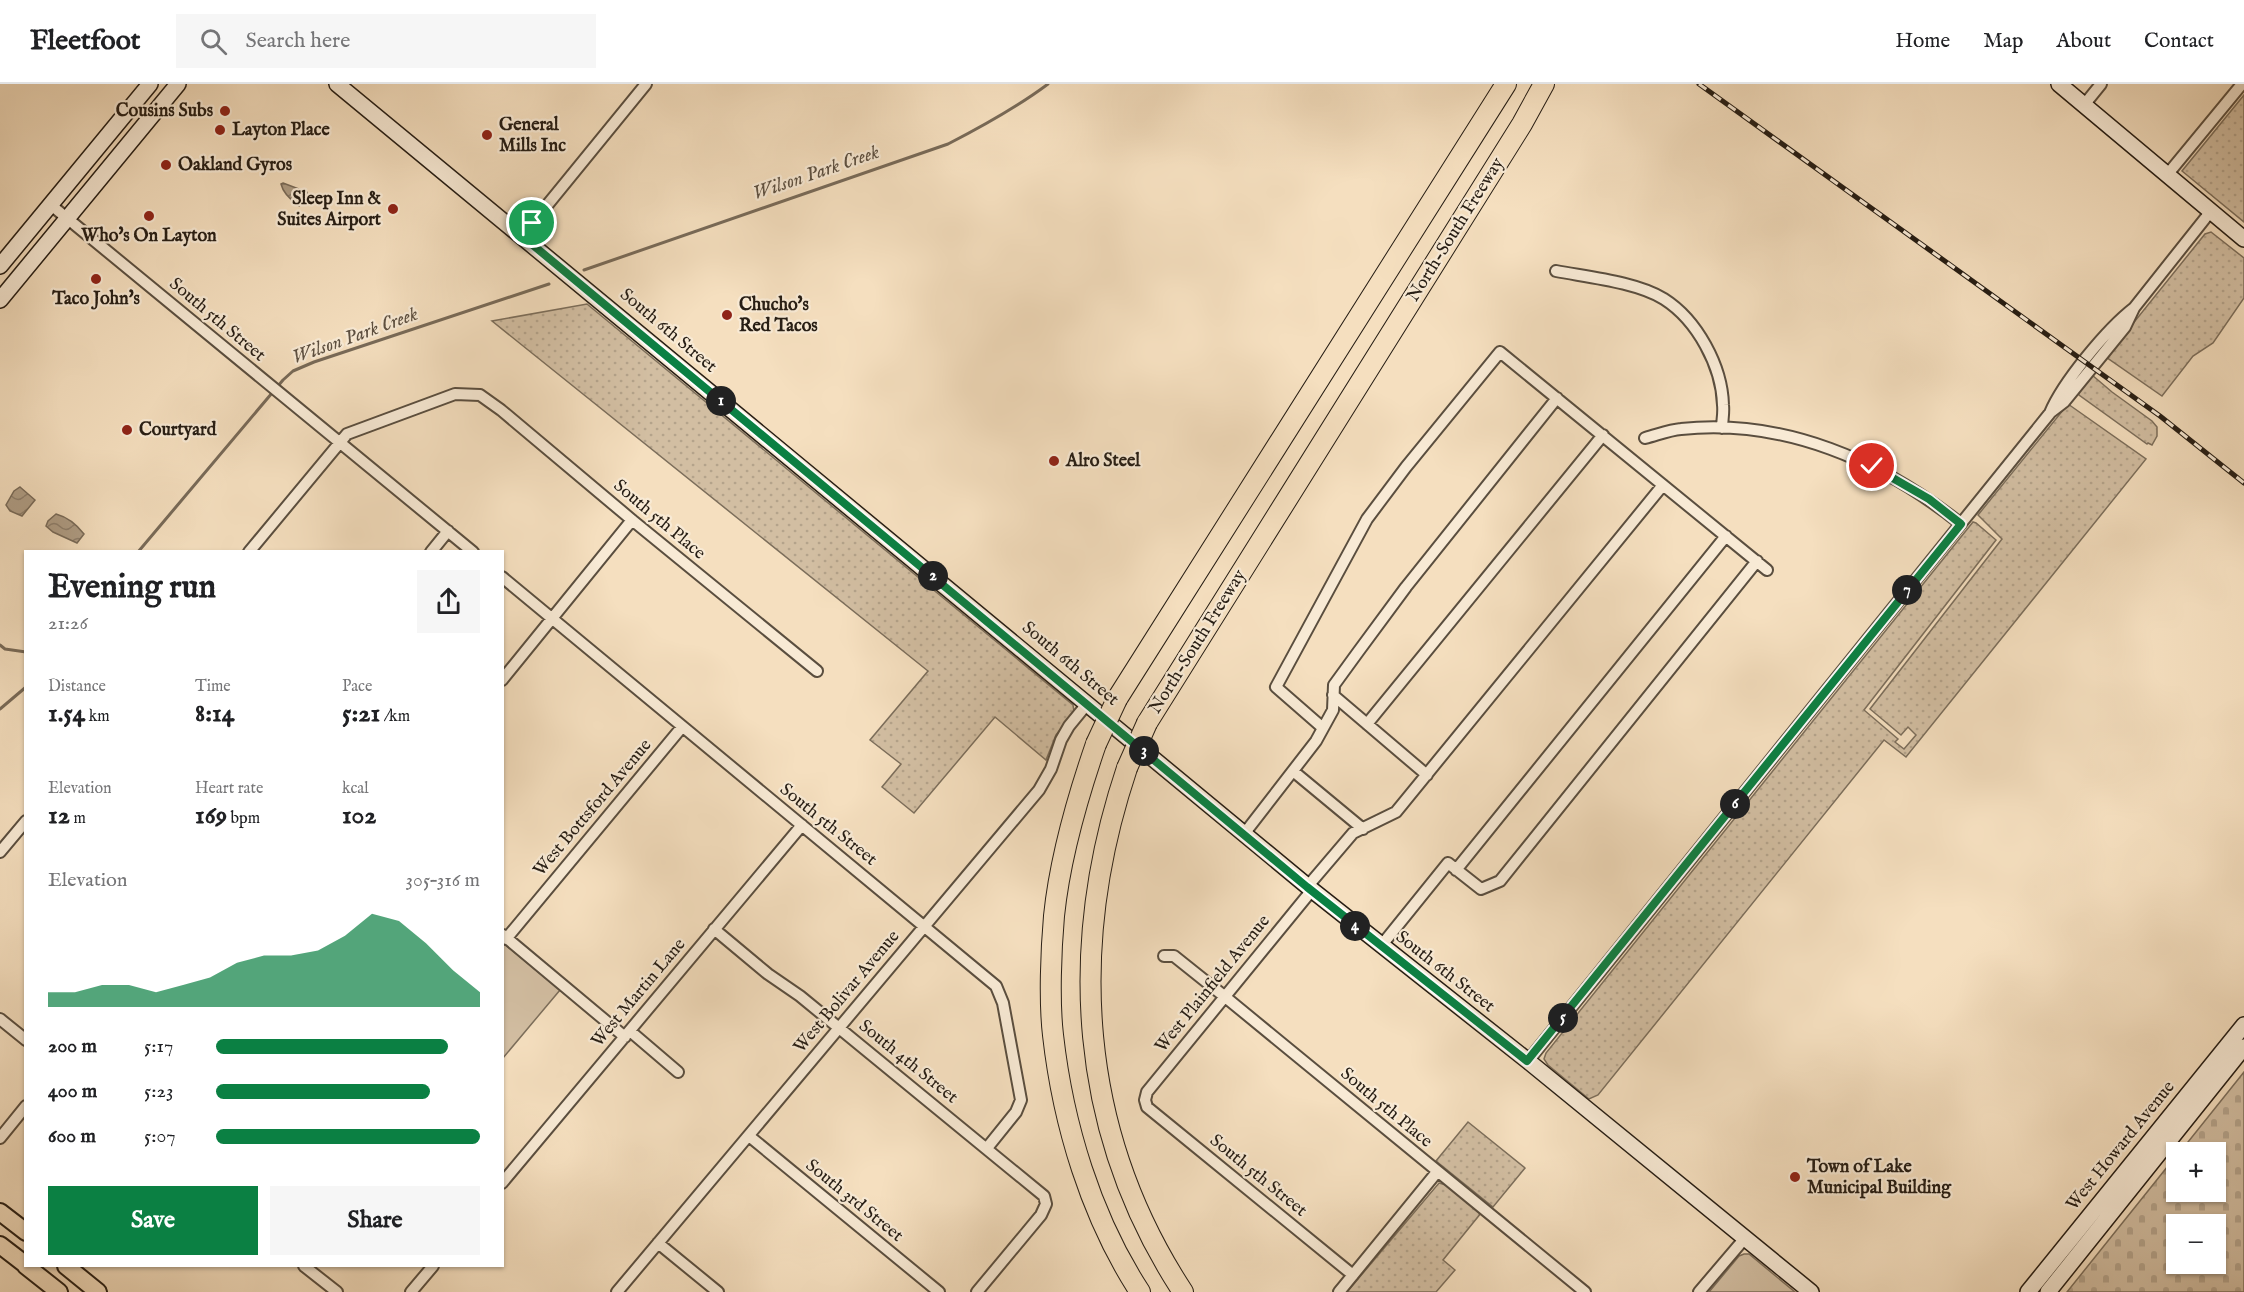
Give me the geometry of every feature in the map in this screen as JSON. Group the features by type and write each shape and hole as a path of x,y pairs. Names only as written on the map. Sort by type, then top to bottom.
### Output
{"highway":[{"name":"North-South Freeway","path":"1140,1292 1108,1234 1075,1145 1060,1080 1053,1033 1054,916 1073,814 1096,744 1117,699 1506,84"},
{"name":"North-South Freeway","path":"1183,1292 1148,1232 1129,1190 1116,1152 1103,1108 1092,1019 1090,973 1094,905 1106,839 1127,768 1147,723 1522,124 1544,84"},
{"path":"1522,124 1556,84"}],"main road":[{"path":"0,1212 24,1230"},
{"path":"0,1245 24,1264"},
{"path":"27,1267 59,1292"},
{"path":"67,1267 98,1292"}],"street":[{"path":"0,266 150,84"},
{"path":"0,300 178,84"},
{"name":"South 6th Street","path":"337,84 1309,889 1527,1061 1811,1292"},
{"path":"522,236 645,84"},
{"path":"2059,84 2244,239"},
{"path":"2084,105 2101,84"},
{"path":"2167,175 2242,84"},
{"name":"South 5th Street","path":"51,205 470,550"},
{"path":"1527,1061 2050,413 2064,402 2125,327 2134,308 2211,211"},
{"path":"1556,271 1629,285 1663,299 1687,319 1705,345 1719,376 1724,405 1722,428"},
{"path":"1323,728 1276,687 1367,519 1406,467 1500,352 1767,570"},
{"name":"South 5th Place","path":"339,442 347,434 455,394 480,395 817,671"},
{"path":"1244,834 1323,728 1333,710 1334,685 1406,587 1557,398"},
{"path":"1645,438 1679,429 1722,428 1770,432 1824,445 1872,466 1911,488 1961,524"},
{"path":"1367,724 1604,435"},
{"path":"251,550 339,442"},
{"name":"West Plainfield Avenue","path":"1145,1100 1147,1092 1353,833 1396,812 1663,484"},
{"path":"504,678 632,520"},
{"path":"433,550 448,531"},
{"path":"1456,870 1726,536"},
{"path":"1381,946 1448,863 1481,889 1500,881 1757,561"},
{"name":"South 5th Street","path":"504,579 992,981 1003,1003 1021,1100 1016,1112 987,1148"},
{"path":"1333,695 1427,775"},
{"name":"West Bolivar Avenue","path":"617,1292 1039,790 1051,769 1056,751 1065,733 1087,704"},
{"name":"West Bottsford Avenue","path":"505,937 682,727"},
{"path":"1293,771 1363,829"},
{"path":"0,852 24,823"},
{"name":"West Martin Lane","path":"504,1181 802,825"},
{"name":"South 4th Street","path":"714,929 838,1027 1044,1196 1046,1204 1041,1215 977,1292"},
{"path":"505,937 678,1072"},
{"name":"South 5th Place","path":"1164,956 1174,956 1585,1292"},
{"path":"0,1019 24,1038"},
{"name":"West Howard Avenue","path":"2028,1292 2244,1025"},
{"name":"West Howard Avenue","path":"2048,1292 2244,1047"},
{"name":"South 5th Street","path":"1145,1100 1148,1107 1353,1275"},
{"path":"0,1137 24,1108"},
{"name":"South 3rd Street","path":"749,1136 939,1292"},
{"path":"1339,1292 1437,1172"},
{"path":"1699,1292 1745,1238"},
{"path":"658,1243 718,1292"},
{"path":"305,1267 337,1292"},
{"path":"411,1292 432,1267"}],"green space":[{"path":"2244,95 2244,222 2182,171"},
{"path":"2211,232 2244,258 2244,298 2213,343 2193,356 2162,396 2106,357 2205,234"},
{"path":"587,304 1073,705 1074,712 1056,735 1046,760 995,717 914,813 882,787 901,764 870,740 928,671 492,321"},
{"path":"2092,375 2152,421 2157,427 2157,436 2152,445 2147,444 2079,395 2078,392"},
{"path":"2068,404 2146,459 1906,757 1884,740 1598,1095 1589,1099 1548,1065 1544,1059 1546,1053 1973,522 1996,540 1864,710 1898,739 1895,742 1904,749 1916,735 1908,727 1901,735 1870,709 2002,539 1978,515"},
{"path":"504,944 560,990 504,1057"},
{"path":"2244,1072 2244,1292 2067,1292 2166,1168 2166,1202 2226,1202 2226,1142 2188,1142"},
{"path":"1468,1122 1525,1168 1493,1207 1436,1161"},
{"path":"1439,1183 1446,1185 1481,1213 1443,1260 1455,1270 1436,1292 1347,1292"},
{"path":"1749,1254 1795,1292 1709,1292 1739,1256"}],"water":[{"path":"281,184 307,192 308,197 299,206 286,194"},
{"path":"20,487 35,500 22,516 10,511 6,505 14,491"},
{"path":"56,514 72,522 84,534 77,543 53,532 46,526"}],"waterway":[{"name":"Wilson Park Creek","path":"584,270 948,144 999,116 1048,84"},
{"name":"Wilson Park Creek","path":"140,550 293,371 549,284"},
{"path":"0,645 5,649 24,652"},
{"name":"Wilson Park Creek","path":"0,709 24,689"}],"railway":[{"path":"1699,84 2160,416 2244,483"}],"place":[{"name":"Cousins Subs","path":"225,111"},
{"name":"Layton Place","path":"220,130"},
{"name":"General Mills Inc","path":"487,135"},
{"name":"Oakland Gyros","path":"166,165"},
{"name":"Sleep Inn & Suites Airport","path":"393,209"},
{"name":"Who's On Layton","path":"149,216"},
{"name":"Taco John's","path":"96,279"},
{"name":"Chucho's Red Tacos","path":"727,315"},
{"name":"Courtyard","path":"127,430"},
{"name":"Alro Steel","path":"1054,461"},
{"name":"Town of Lake Municipal Building","path":"1795,1177"}],"route":[{"path":"532,223 522,236 1307,887 1527,1061 1961,524 1929,499 1872,466"}]}
